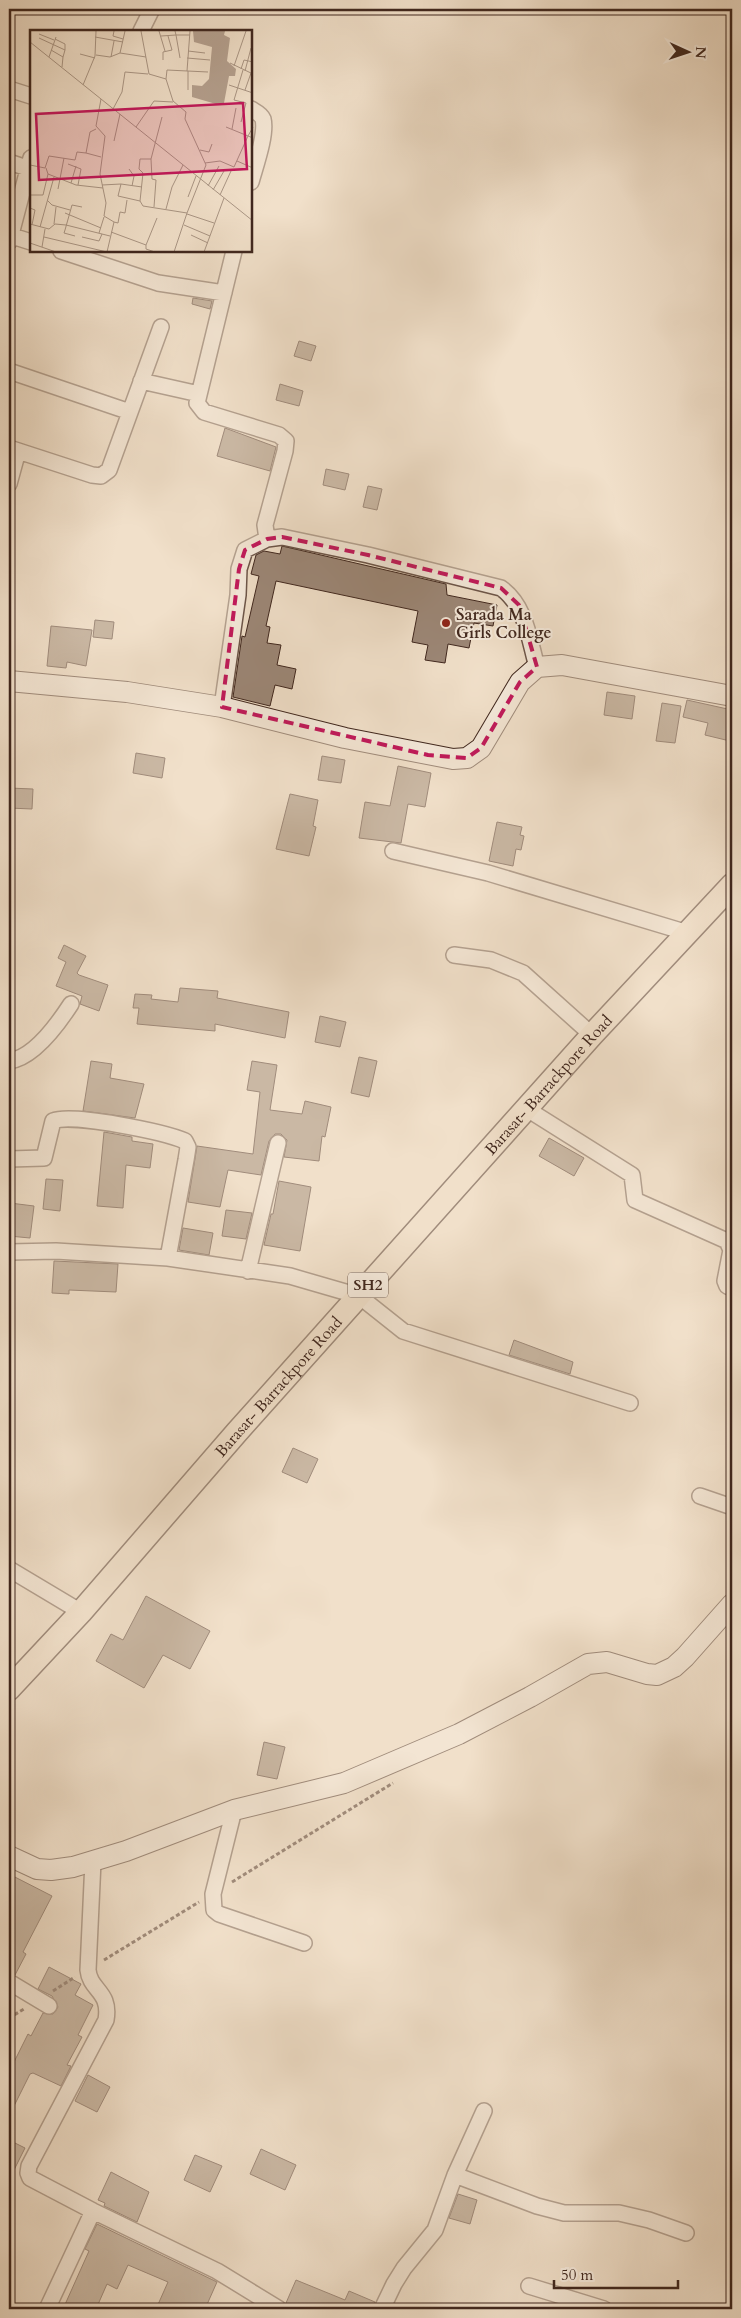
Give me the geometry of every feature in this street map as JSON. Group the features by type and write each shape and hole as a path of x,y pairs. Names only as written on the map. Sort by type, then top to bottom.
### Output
{"main road":[{"name":"Barasat- Barrackpore Road","path":"9,1689 81,1612 592,1035 732,885"}],"street":[{"path":"142,30 152,9"},
{"path":"9,89 30,96"},
{"path":"252,110 259,114 263,120 263,134 252,178"},
{"path":"9,162 29,163 9,237 30,242"},
{"path":"63,252 158,283 224,293"},
{"path":"234,252 197,404 204,412 279,435 286,441 265,525 267,539"},
{"path":"9,484 13,450 92,475 101,476 109,470 161,327"},
{"path":"9,371 130,412"},
{"path":"141,381 199,394"},
{"path":"222,707 238,595 239,569 245,550 267,539 282,537 368,555 500,588 519,605 537,667"},
{"path":"9,681 127,692 222,707 345,738 453,759 467,758 481,748 520,682 537,667 562,665 732,696"},
{"path":"393,850 488,873 688,933"},
{"path":"454,955 491,960 523,973 592,1035"},
{"path":"9,1061 15,1060 35,1047 56,1028 71,1004"},
{"path":"527,1109 632,1175 635,1200 727,1242 731,1250 725,1281 727,1286 732,1288"},
{"path":"9,1159 44,1158 53,1121 60,1118 91,1120 185,1141 188,1147 168,1258"},
{"path":"248,1271 278,1143"},
{"path":"9,1252 56,1251 168,1258 290,1276 359,1296 403,1331 630,1404"},
{"path":"700,1496 732,1507"},
{"path":"9,1569 81,1612"},
{"path":"9,1856 37,1869 51,1870 73,1867 126,1851 234,1810 344,1783 459,1734 588,1664 607,1662 647,1674 657,1675 666,1671 685,1657 732,1604"},
{"path":"234,1810 213,1894 214,1910 219,1914 304,1943"},
{"path":"93,1861 88,1970 89,1976 108,2006 106,2020 29,2166 28,2173 30,2178 217,2271 280,2309"},
{"path":"9,1982 50,1999"},
{"path":"382,2309 404,2268 436,2230 455,2175 484,2111"},
{"path":"455,2175 537,2206 564,2212 620,2213 649,2220 686,2233"},
{"path":"47,2309 93,2211"},
{"path":"529,2286 604,2309"}],"path":[{"path":"230,1883 400,1779"},
{"path":"102,1961 205,1898"},
{"path":"50,1999 77,1976"},
{"path":"9,2018 26,2008"}],"highlighted area":[{"path":"282,537 368,555 501,588 519,605 537,667 520,682 481,748 467,758 428,755 222,707 239,569 245,550 267,539"}],"building":[{"path":"193,298 212,301 210,309 192,304"},
{"path":"299,341 316,346 311,361 294,356"},
{"path":"280,384 303,391 299,406 276,400"},
{"path":"225,428 276,447 270,471 217,456"},
{"path":"326,469 349,474 345,490 323,485"},
{"path":"368,486 382,489 377,510 363,507"},
{"name":"Sarada Ma Girls College","path":"282,546 446,584 447,595 497,605 493,626 474,623 469,648 448,644 445,663 425,660 428,645 412,642 418,611 276,581 266,626 270,627 267,643 281,645 277,665 296,669 292,689 275,685 270,706 233,697 242,636 245,637 259,576 251,574 256,555 264,551 280,554"},
{"path":"95,620 114,622 112,639 93,637"},
{"path":"51,626 92,630 86,666 67,662 66,668 47,666"},
{"path":"607,692 635,696 632,719 604,715"},
{"path":"687,700 732,710 730,741 705,735 708,723 683,717"},
{"path":"662,703 681,706 675,743 656,741"},
{"path":"136,753 165,758 162,778 133,773"},
{"path":"322,756 345,760 341,783 318,780"},
{"path":"398,766 431,773 425,807 408,804 401,843 359,838 365,802 390,806"},
{"path":"9,788 33,789 32,809 9,808"},
{"path":"290,794 318,800 313,826 316,827 309,856 276,849"},
{"path":"497,822 522,827 520,835 524,836 521,850 516,849 513,866 489,861"},
{"path":"64,945 86,956 77,973 79,975 108,985 99,1011 80,1004 82,996 56,986 66,962 58,958"},
{"path":"180,988 218,991 217,998 289,1012 285,1038 215,1024 215,1031 137,1024 139,1008 133,1008 135,994 152,995 151,999 178,1002"},
{"path":"320,1016 346,1022 340,1047 315,1042"},
{"path":"359,1057 377,1061 369,1097 351,1093"},
{"path":"91,1061 112,1064 110,1078 144,1084 135,1118 83,1111"},
{"path":"252,1061 277,1065 270,1110 302,1114 305,1101 331,1107 325,1137 322,1136 319,1161 284,1157 287,1140 281,1134 275,1134 269,1141 261,1175 228,1170 220,1207 188,1202 197,1146 253,1154 260,1092 247,1090"},
{"path":"104,1132 132,1137 132,1141 153,1144 150,1168 126,1165 123,1208 97,1206"},
{"path":"549,1138 584,1158 574,1176 539,1156"},
{"path":"46,1179 63,1180 60,1211 43,1209"},
{"path":"279,1181 311,1187 300,1251 264,1245 271,1214 273,1214"},
{"path":"10,1203 34,1206 30,1238 9,1236"},
{"path":"226,1210 252,1213 246,1239 222,1236"},
{"path":"183,1228 213,1233 209,1255 179,1250"},
{"path":"54,1261 118,1264 116,1292 69,1290 69,1294 52,1293"},
{"path":"514,1340 573,1362 570,1374 509,1355"},
{"path":"293,1448 318,1459 307,1483 282,1472"},
{"path":"146,1596 210,1631 190,1669 163,1655 144,1688 96,1661 111,1634 123,1640"},
{"path":"264,1742 285,1747 277,1779 257,1775"},
{"path":"9,1874 52,1896 23,1952 26,1954 15,1975 9,1973"},
{"path":"49,1967 81,1984 75,1995 93,2005 78,2035 82,2037 67,2065 71,2066 61,2086 33,2073 30,2074 9,2116 9,2072 28,2034 31,2036 43,2013 53,2014 58,2007 52,1996 38,1989"},
{"path":"88,2075 110,2087 97,2112 75,2101"},
{"path":"9,2140 25,2148 9,2180"},
{"path":"261,2149 296,2165 285,2190 250,2174"},
{"path":"195,2155 222,2166 210,2192 184,2180"},
{"path":"111,2172 149,2192 137,2222 104,2206 105,2203 98,2200"},
{"path":"458,2194 477,2200 470,2224 449,2218"},
{"path":"97,2224 217,2282 205,2309 156,2309 168,2282 128,2265 117,2289 107,2284 96,2309 63,2309 89,2251 85,2249"},
{"path":"296,2280 345,2300 349,2291 375,2302 373,2309 294,2309 286,2303"}],"place":[{"name":"Sarada Ma Girls College","path":"446,623"}]}
